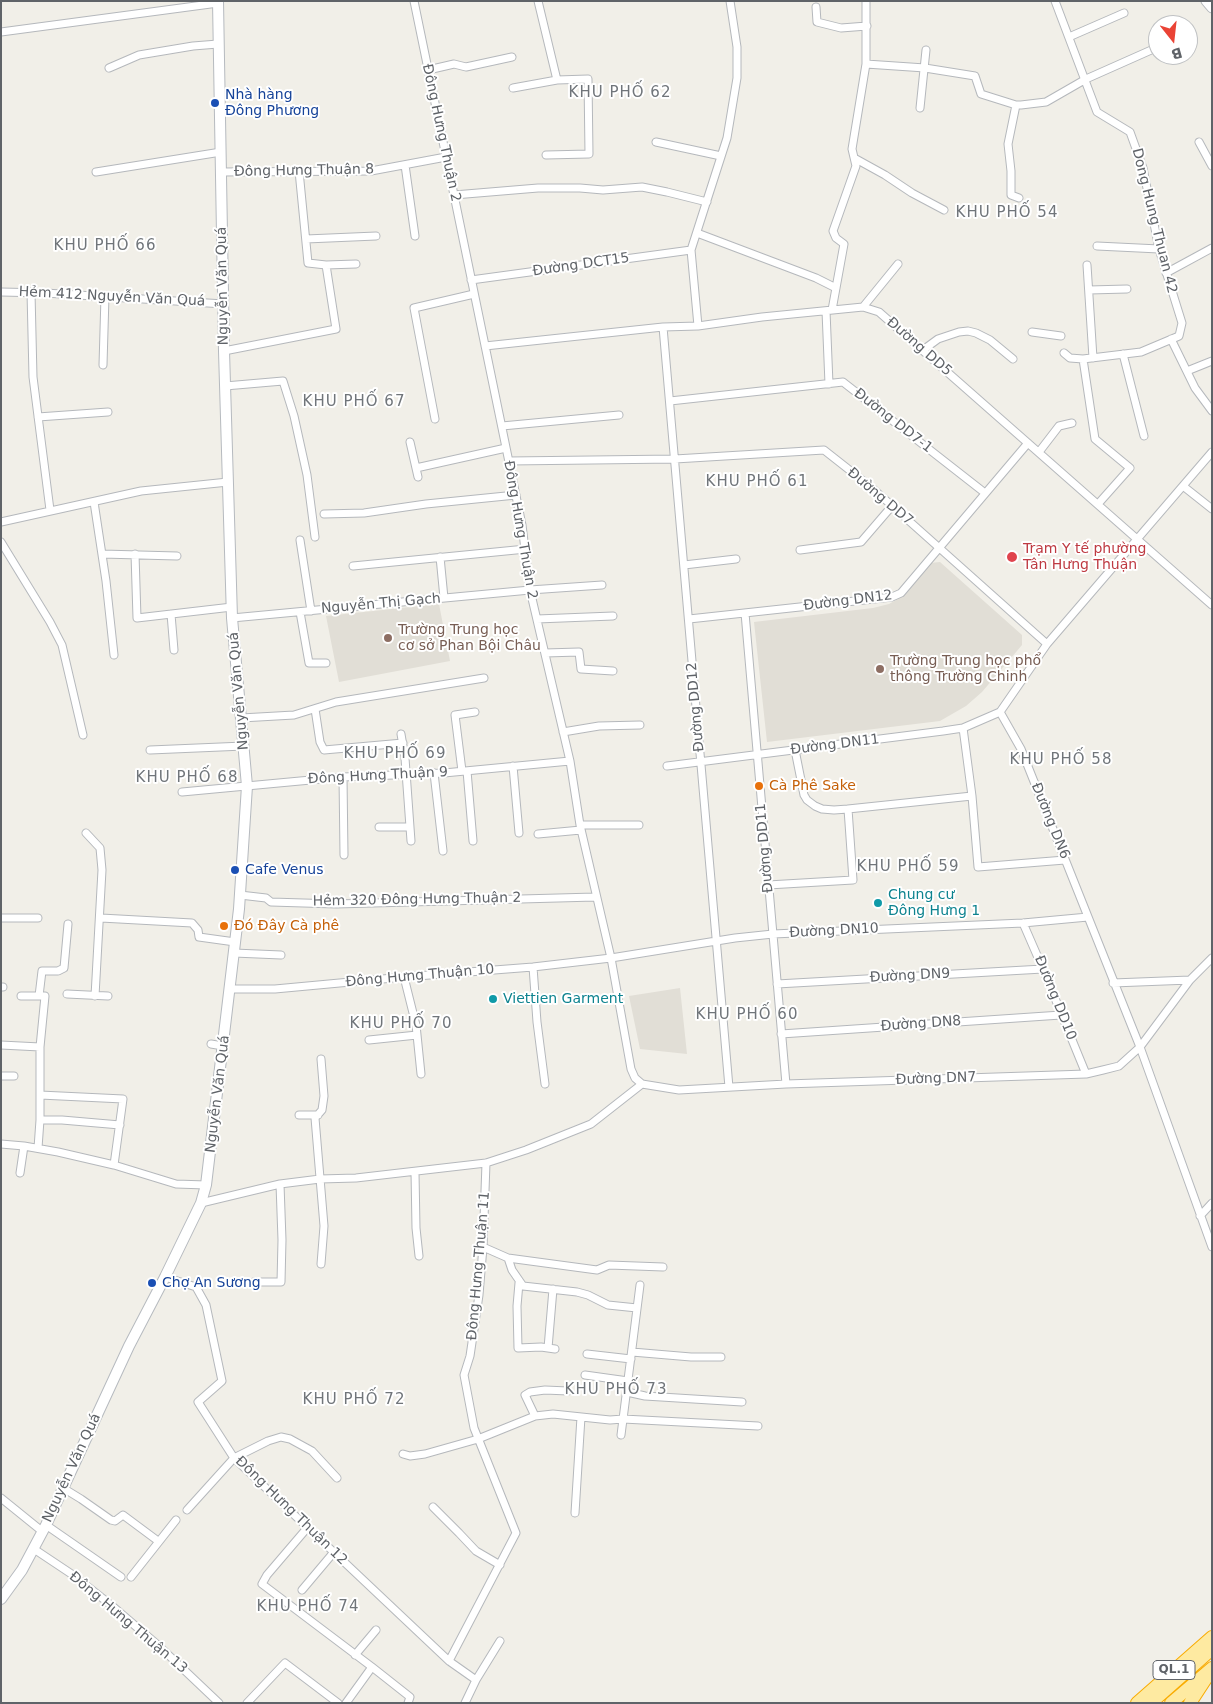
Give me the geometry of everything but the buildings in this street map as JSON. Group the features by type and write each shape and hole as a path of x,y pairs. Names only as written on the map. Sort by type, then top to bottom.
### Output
{"highway":[{"name":"QL.1","path":"1136,1703 1212,1637"},
{"name":"QL.1","path":"1151,1703 1212,1649"},
{"name":"QL.1","path":"1173,1703 1212,1669"},
{"path":"1173,1703 1193,1698 1212,1669"},
{"name":"QL.1","path":"1186,1703 1212,1680"}],"main road":[{"name":"Nguyễn Văn Quá","path":"1,1599 22,1570 44,1528 129,1346 201,1203 206,1185 235,948 246,786 232,618 224,351 218,2"}],"street":[{"name":"Đông Hưng Thuận 2","path":"414,1 516,494 526,549 530,590 570,761 580,828 611,958 631,1069 635,1078 642,1084"},
{"path":"538,1 557,80"},
{"path":"698,326 691,250 727,138 737,78 737,47 730,1"},
{"path":"829,384 829,311 836,288 844,244 836,238 834,231 855,169 856,159 852,148 866,64 866,1"},
{"name":"Dong Hung Thuan 42","path":"1055,1 1097,112 1130,132 1143,168 1159,249 1182,323 1179,336 1171,339"},
{"path":"1206,1 1212,8"},
{"path":"1,32 218,2"},
{"path":"816,7 817,22 841,28 867,26"},
{"path":"1069,37 1124,13"},
{"path":"109,68 139,55 218,44"},
{"path":"920,108 926,50"},
{"path":"866,64 925,68 975,76 981,94 1016,105 1046,102 1086,79 1148,51"},
{"path":"428,70 454,64 466,67 512,56"},
{"path":"513,88 557,80 588,78 589,154 546,155"},
{"path":"1016,105 1008,144 1011,172 1010,195 1019,198"},
{"path":"656,142 721,156"},
{"path":"1199,142 1212,166"},
{"path":"96,172 221,152"},
{"name":"Đông Hưng Thuận 8","path":"222,172 371,171 446,157"},
{"path":"856,159 944,210"},
{"path":"405,165 415,236"},
{"path":"298,171 308,263 326,265 356,264"},
{"path":"454,195 538,188 603,190 642,187 707,202"},
{"path":"697,233 816,278 836,288"},
{"path":"306,240 376,236"},
{"path":"1097,246 1159,249"},
{"path":"1166,273 1211,249"},
{"name":"Đường DCT15","path":"471,280 691,250"},
{"path":"862,307 898,264"},
{"path":"224,351 336,329 326,265"},
{"path":"1087,265 1093,358"},
{"path":"1088,290 1127,289"},
{"name":"Hẻm 412 Nguyễn Văn Quá","path":"1,292 31,292 224,304"},
{"path":"31,292 33,377 50,510"},
{"path":"435,419 414,308 474,294"},
{"path":"104,365 105,296"},
{"name":"Đường DD5","path":"485,346 663,327 698,326 862,307 879,312 1212,605"},
{"name":"Đường DD12","path":"663,327 729,1087"},
{"path":"923,350 938,340 959,332 968,331 990,340 1013,359"},
{"path":"1032,332 1061,336"},
{"path":"1064,354 1070,358 1083,359 1141,352 1171,339 1195,388 1212,411"},
{"path":"1123,354 1144,436"},
{"path":"1083,359 1095,439 1130,468 1098,504"},
{"path":"1186,371 1212,361"},
{"path":"225,386 283,381 294,416 307,475 315,537"},
{"name":"Đường DD7-1","path":"670,401 843,382 985,493"},
{"path":"38,417 108,412"},
{"path":"502,426 619,415"},
{"path":"1039,452 1059,426 1072,423"},
{"path":"410,442 418,477"},
{"name":"Đường DN12","path":"688,619 892,597 900,593 1028,442"},
{"path":"416,468 506,448"},
{"name":"Đường DD7","path":"509,461 675,459 824,450 892,506 1047,644"},
{"path":"1000,712 1047,644 1212,452"},
{"path":"1,522 141,491 228,482"},
{"path":"1183,486 1212,510"},
{"path":"324,514 364,513 516,494"},
{"path":"94,502 114,655"},
{"path":"800,550 861,542 892,506"},
{"path":"300,540 311,611"},
{"path":"1,542 62,645 83,735"},
{"path":"353,566 526,549"},
{"path":"102,554 177,556"},
{"path":"135,554 137,618 232,607"},
{"path":"440,557 444,598"},
{"path":"684,565 736,559"},
{"name":"Nguyễn Thị Gạch","path":"232,618 602,585"},
{"path":"300,612 309,663 326,663"},
{"name":"Đường DD11","path":"745,613 786,1084"},
{"path":"171,614 174,650"},
{"path":"537,619 613,616"},
{"path":"544,653 579,652 581,669 613,671"},
{"path":"241,718 294,715 336,702 484,678"},
{"path":"315,709 320,742 324,750 403,743"},
{"path":"473,841 465,771 455,715 475,712"},
{"name":"Đường DN11","path":"667,766 962,728 1000,712"},
{"name":"Đường DN6","path":"1000,712 1022,749 1140,1047 1212,1247"},
{"path":"563,732 599,726 640,725"},
{"path":"962,728 972,796 978,868 1065,860"},
{"path":"401,734 407,774 411,841"},
{"path":"150,750 244,746"},
{"path":"795,750 806,800 822,809 848,809 972,796"},
{"name":"Đông Hưng Thuận 9","path":"182,792 343,777 465,771 570,761"},
{"path":"513,766 519,832"},
{"path":"434,773 443,851"},
{"path":"343,777 344,855"},
{"path":"768,885 853,880 848,809"},
{"path":"538,834 580,828 639,825"},
{"path":"379,826 410,827"},
{"path":"86,833 100,848 102,870 101,918 95,996"},
{"name":"Hẻm 320 Đông Hưng Thuận 2","path":"240,896 266,898 271,902 336,904 595,896"},
{"name":"Đường DN10","path":"611,958 773,934 1023,923 1088,917"},
{"path":"1,918 38,918"},
{"path":"101,918 192,922 198,930 199,937 235,948 281,956"},
{"name":"Đường DD10","path":"1023,923 1044,968 1061,1015 1086,1074"},
{"path":"39,996 42,971 58,971 64,968 68,924"},
{"name":"Đông Hưng Thuận 10","path":"230,989 275,989 404,976 533,967 611,958"},
{"name":"Đường DN7","path":"642,1084 679,1090 786,1084 1086,1074 1119,1066 1140,1047 1190,980 1212,958"},
{"path":"533,967 536,1022 546,1084"},
{"name":"Đường DN9","path":"777,984 1044,968"},
{"path":"404,976 417,1035 421,1074"},
{"path":"1114,983 1190,980"},
{"path":"67,994 108,996"},
{"path":"21,996 45,996 40,1047 38,1148"},
{"name":"Đường DN8","path":"781,1034 1061,1015"},
{"path":"369,1040 417,1035"},
{"path":"211,1044 223,1046"},
{"path":"1,1045 40,1047"},
{"path":"321,1059 324,1096 322,1110 315,1118 324,1226 321,1264"},
{"path":"1,1076 14,1076"},
{"path":"201,1203 280,1184 416,1172 486,1163 526,1150 592,1124 642,1084"},
{"path":"40,1095 123,1099 114,1165"},
{"path":"299,1115 318,1115"},
{"path":"40,1120 120,1125"},
{"path":"1,1144 38,1148 114,1165 176,1184 206,1185"},
{"path":"20,1173 24,1146"},
{"name":"Đông Hưng Thuận 11","path":"449,1661 516,1533 478,1439 468,1404 464,1375 470,1356 479,1295 486,1163"},
{"path":"416,1172 416,1228 419,1256"},
{"path":"254,1282 281,1282 280,1184"},
{"path":"1200,1216 1212,1203"},
{"path":"483,1247 508,1258 597,1270 609,1265 663,1267"},
{"path":"508,1258 519,1283 517,1306 518,1348 552,1348 553,1289"},
{"name":"Đông Hưng Thuận 12","path":"165,1277 196,1287 206,1305 222,1381 198,1402 234,1458 449,1661 476,1680"},
{"path":"519,1283 523,1286 534,1288 577,1292 608,1305 637,1308"},
{"path":"621,1435 640,1285"},
{"path":"587,1354 721,1357"},
{"path":"585,1375 628,1381"},
{"path":"535,1416 524,1395 530,1392 545,1390 568,1391"},
{"path":"627,1392 645,1396 742,1402"},
{"path":"402,1454 410,1456 425,1454 478,1439 535,1416 553,1414 610,1420 623,1419 758,1426"},
{"path":"576,1513 580,1416"},
{"path":"187,1510 234,1458 268,1441 281,1437 290,1439 312,1451 337,1478"},
{"path":"63,1488 81,1498 111,1520 115,1520 122,1514 158,1541"},
{"path":"1,1498 121,1577"},
{"path":"433,1507 476,1551 500,1566"},
{"path":"131,1577 176,1520"},
{"path":"308,1527 267,1575 262,1584 410,1696 408,1703"},
{"name":"Đông Hưng Thuận 13","path":"34,1548 111,1605 160,1647 219,1703"},
{"path":"302,1590 334,1552"},
{"path":"355,1655 376,1630"},
{"path":"466,1703 476,1680 500,1641"},
{"path":"247,1703 284,1663 338,1703"},
{"path":"346,1703 372,1667"}],"shaded area":[{"name":"Trường Trung học phổ thông Trường Chinh","path":"940,562 1022,635 1022,645 982,692 966,706 940,721 767,742 754,622 873,608 889,604 898,599 930,563"},
{"name":"Trường Trung học cơ sở Phan Bội Châu","path":"439,604 450,661 339,682 326,616"},
{"path":"680,988 687,1054 640,1049 629,996"}],"place":[{"name":"Nhà hàng Đông Phương","path":"215,103"},
{"name":"Trạm Y tế phường Tân Hưng Thuận","path":"1012,557"},
{"name":"Trường Trung học cơ sở Phan Bội Châu","path":"388,638"},
{"name":"Trường Trung học phổ thông Trường Chinh","path":"880,669"},
{"name":"Cà Phê Sake","path":"759,786"},
{"name":"Cafe Venus","path":"235,870"},
{"name":"Chung cư Đông Hưng 1","path":"878,903"},
{"name":"Đó Đây Cà phê","path":"224,926"},
{"name":"Viettien Garment","path":"493,999"},
{"name":"Chợ An Sương","path":"152,1283"}],"district":[{"name":"KHU PHỐ 62","path":"620,93"},
{"name":"KHU PHỐ 54","path":"1007,213"},
{"name":"KHU PHỐ 66","path":"105,246"},
{"name":"KHU PHỐ 67","path":"354,402"},
{"name":"KHU PHỐ 61","path":"757,482"},
{"name":"KHU PHỐ 69","path":"395,754"},
{"name":"KHU PHỐ 58","path":"1061,760"},
{"name":"KHU PHỐ 68","path":"187,778"},
{"name":"KHU PHỐ 59","path":"908,867"},
{"name":"KHU PHỐ 60","path":"747,1015"},
{"name":"KHU PHỐ 70","path":"401,1024"},
{"name":"KHU PHỐ 73","path":"616,1390"},
{"name":"KHU PHỐ 72","path":"354,1400"},
{"name":"KHU PHỐ 74","path":"308,1607"}]}
